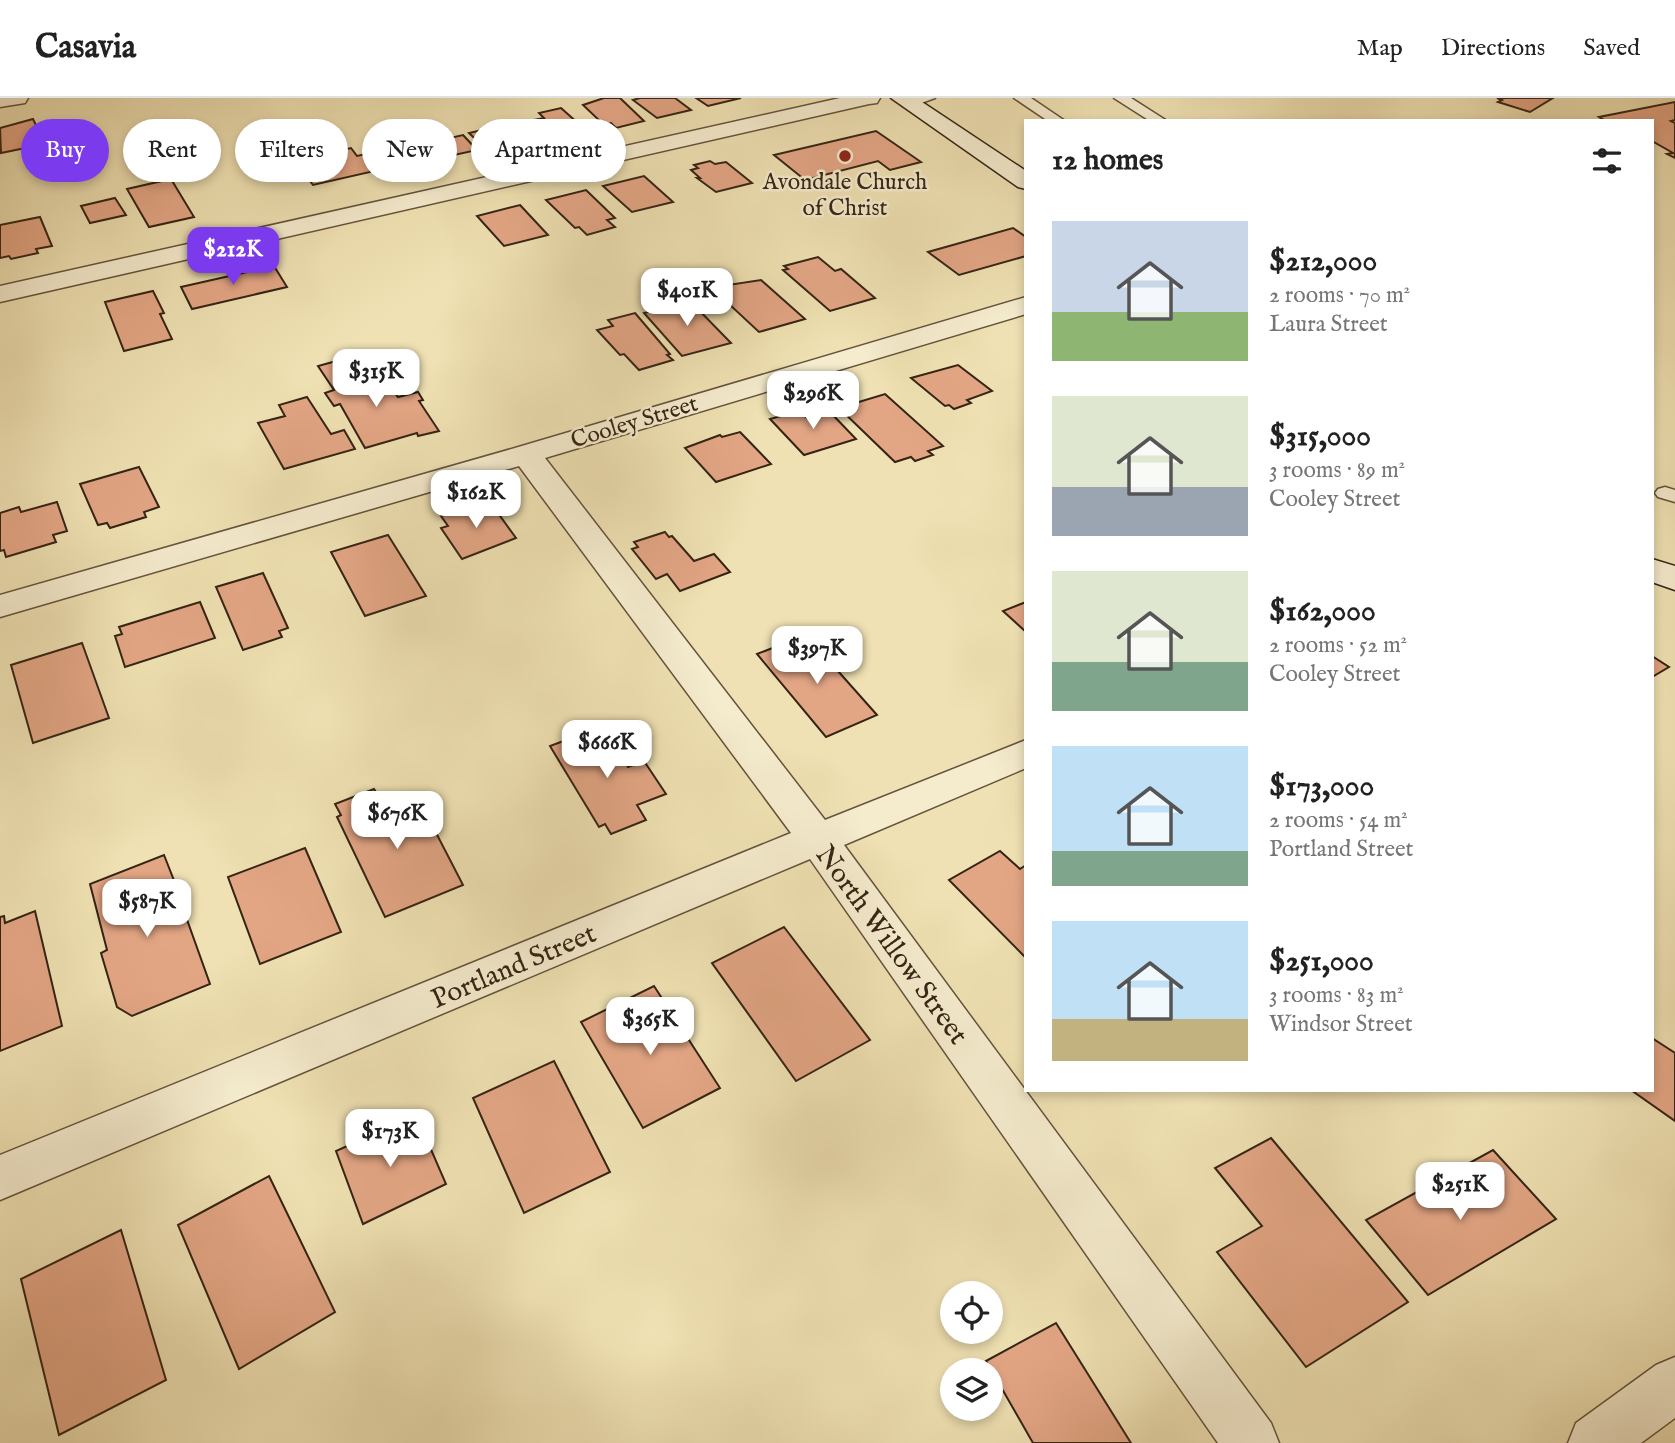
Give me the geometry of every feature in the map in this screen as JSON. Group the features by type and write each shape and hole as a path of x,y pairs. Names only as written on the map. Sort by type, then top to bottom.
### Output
{"street":[{"path":"0,101 17,98"},
{"path":"0,294 869,98"},
{"path":"913,100 1024,181"},
{"name":"Cooley Street","path":"0,606 526,454 1024,306"},
{"name":"North Willow Street","path":"526,454 817,838 1251,1443"},
{"path":"1654,570 1675,579"},
{"name":"Portland Street","path":"0,1178 1024,754"},
{"path":"1596,1443 1675,1384"}],"lane":[{"path":"1021,98 1055,119"},
{"path":"1121,98 1157,119"}],"building":[{"path":"604,98 620,98 644,121 626,126 626,119 598,119 583,105"},
{"path":"675,98 691,110 657,118 633,100"},
{"path":"696,98 741,98 708,106"},
{"path":"1497,98 1553,98 1530,112 1498,102 1502,100"},
{"path":"1675,102 1675,120 1671,121 1675,123 1675,158 1667,154 1673,153 1654,142 1654,119 1599,117"},
{"path":"561,108 573,119 539,119 544,118 539,113"},
{"path":"21,122 21,149 1,153 0,128"},
{"path":"876,131 921,162 890,170 878,161 805,180 774,155"},
{"path":"463,135 471,144 471,151 457,154 457,136"},
{"path":"351,148 357,156 362,155 362,174 348,177 348,149"},
{"path":"710,161 715,164 726,162 752,183 716,192 691,170 698,168 694,165"},
{"path":"644,176 673,202 632,212 603,186"},
{"path":"158,182 173,182 194,217 149,227 127,189"},
{"path":"586,190 615,218 607,220 615,227 587,235 579,227 575,228 546,200"},
{"path":"115,198 126,215 90,223 81,206"},
{"path":"520,205 548,235 504,246 477,216"},
{"path":"40,217 52,246 36,249 38,253 11,259 9,256 0,258 0,225"},
{"path":"1013,228 1024,236 1024,257 959,275 928,252"},
{"path":"818,257 835,271 841,269 875,298 830,311 783,270 788,269 784,266"},
{"path":"274,266 287,287 192,309 181,287"},
{"path":"761,280 805,319 759,332 716,292 731,287 728,285"},
{"path":"153,291 164,313 160,314 172,339 124,351 105,302"},
{"path":"690,301 731,343 682,356 644,313 660,309 657,306"},
{"path":"635,313 673,360 639,370 624,354 620,355 597,330 613,326 608,320"},
{"path":"340,360 345,367 352,366 354,370 348,371 363,394 391,387 398,397 418,392 423,400 419,401 439,431 418,436 417,433 365,448 340,404 334,406 325,393 334,390 318,366"},
{"path":"958,365 992,391 967,400 971,403 954,409 949,405 945,406 911,378"},
{"path":"885,394 943,446 928,451 933,455 915,461 911,457 895,462 839,408"},
{"path":"307,397 331,434 344,430 355,449 284,469 258,423 285,416 279,405"},
{"path":"799,411 807,418 829,411 856,439 804,455 770,419"},
{"path":"740,432 771,464 716,482 685,448 720,435 722,437"},
{"path":"139,467 159,507 144,512 146,517 110,528 107,523 98,525 80,484"},
{"path":"57,502 67,531 53,535 56,542 6,557 4,550 0,551 0,513 19,507 21,512"},
{"path":"482,503 488,511 495,509 516,538 462,559 441,528 448,526 441,516"},
{"path":"665,532 669,537 672,536 694,561 714,554 730,572 680,591 667,574 656,579 632,549 638,547 634,542"},
{"path":"388,535 426,596 365,616 331,552"},
{"path":"263,573 288,628 279,631 282,637 243,650 216,587"},
{"path":"200,602 215,638 125,667 115,636 122,634 119,627"},
{"path":"1024,603 1024,630 1003,611"},
{"path":"806,635 877,715 826,737 757,654"},
{"path":"82,643 109,718 33,743 11,665"},
{"path":"1654,657 1669,667 1654,676"},
{"path":"601,727 628,767 644,761 666,794 637,805 646,820 611,834 605,824 599,827 550,746"},
{"path":"374,789 385,806 416,794 463,885 385,917 337,817 341,815 335,804"},
{"path":"305,848 341,932 260,964 228,877"},
{"path":"1000,851 1020,869 1024,866 1024,956 949,880"},
{"path":"164,855 175,883 144,896 145,900 176,889 210,984 132,1016 117,1007 101,953 107,950 90,884"},
{"path":"35,911 62,1026 0,1051 0,917 4,916 5,923"},
{"path":"784,927 870,1040 796,1081 712,963"},
{"path":"654,986 720,1088 643,1128 581,1022"},
{"path":"1654,1039 1675,1053 1675,1121 1634,1092 1654,1092"},
{"path":"554,1061 610,1172 524,1213 473,1098"},
{"path":"416,1115 446,1184 363,1224 336,1151"},
{"path":"1271,1138 1408,1302 1306,1367 1217,1252 1262,1226 1215,1168"},
{"path":"1493,1150 1556,1219 1428,1295 1366,1220"},
{"path":"269,1176 335,1312 239,1369 178,1225"},
{"path":"121,1230 166,1380 59,1435 21,1279"},
{"path":"1056,1323 1131,1443 1033,1443 1003,1391 1003,1358 992,1358"}],"place":[{"name":"Avondale Church of Christ","path":"845,156"}]}
